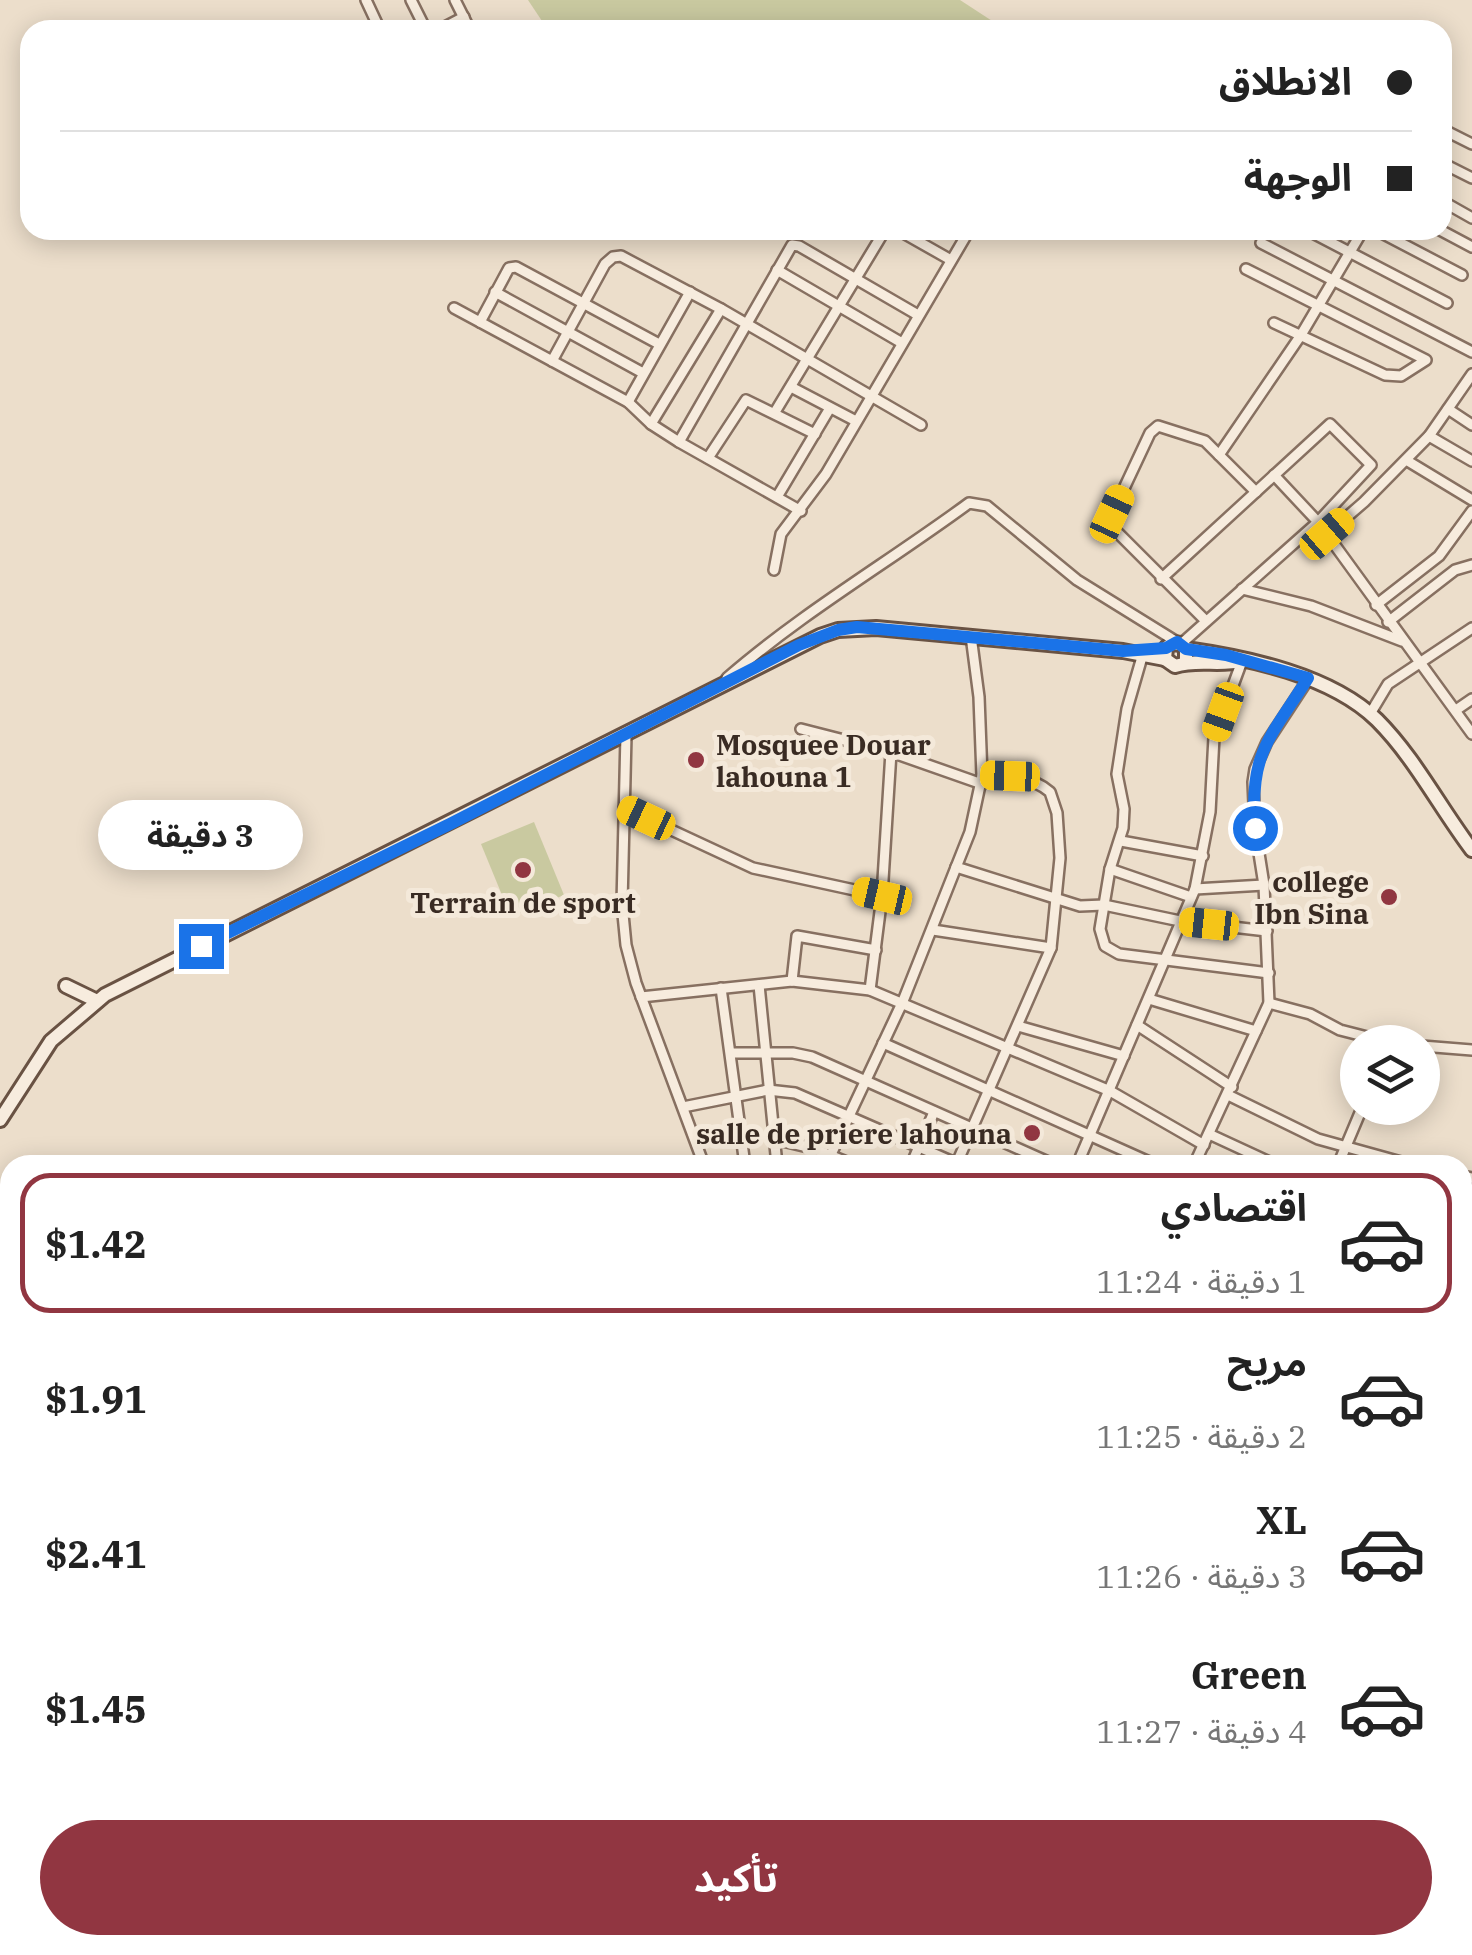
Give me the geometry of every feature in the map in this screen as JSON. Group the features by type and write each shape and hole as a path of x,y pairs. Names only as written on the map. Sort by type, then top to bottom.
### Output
{"main road":[{"path":"0,1120 50,1042 97,1001 150,970 332,883 799,645 838,630 876,628 1123,651 1177,650 1225,665 1242,662 1268,666 1308,678 1370,714 1401,749 1472,850"},
{"path":"1123,651 1142,657 1177,650"},
{"path":"66,986 97,1001"}],"street":[{"path":"456,0 465,20"},
{"path":"458,20 464,17"},
{"path":"775,412 879,240"},
{"path":"916,240 951,260"},
{"path":"774,570 780,538 801,511 963,240"},
{"path":"1326,240 1447,303"},
{"path":"1220,455 1301,335 1357,240"},
{"path":"1395,240 1462,275"},
{"path":"1261,243 1472,352"},
{"path":"679,442 794,245 918,315"},
{"path":"552,361 606,264 621,256 922,425"},
{"path":"480,322 509,268 516,266 659,344"},
{"path":"1246,269 1426,360 1401,376 1385,375 1274,322"},
{"path":"776,270 902,343"},
{"path":"495,292 642,373"},
{"path":"628,402 690,292"},
{"path":"454,308 628,402 651,424 679,442 801,511"},
{"path":"651,424 721,309"},
{"path":"1327,534 1429,436 1472,374"},
{"path":"791,387 856,421"},
{"path":"708,458 746,400 815,434"},
{"path":"777,497 830,408"},
{"path":"1448,409 1472,425"},
{"path":"714,690 779,633 969,503 987,506 1077,580 1177,650 1318,522 1372,466 1330,424 1161,579"},
{"path":"1206,621 1111,526 1112,514 1150,433 1158,426 1206,441 1256,492"},
{"path":"1429,436 1472,461"},
{"path":"1406,460 1472,500"},
{"path":"1274,475 1318,522 1472,734"},
{"path":"1376,605 1439,556 1472,511"},
{"path":"1388,622 1455,570 1472,565"},
{"path":"1242,589 1312,606 1404,642"},
{"path":"1370,714 1388,684 1472,628"},
{"path":"830,1155 903,1001 970,832 982,780 979,697 971,636"},
{"path":"1142,657 1127,709 1117,774 1124,808 1121,841 1110,870 1100,929 1105,946 1119,954 1164,962 1269,974"},
{"path":"1081,1155 1193,893 1210,812 1212,750 1242,662"},
{"path":"1199,1155 1268,1002 1264,886 1255,828 1255,769 1277,725 1308,678"},
{"path":"1456,710 1472,699"},
{"path":"800,730 982,780 1010,776 1050,792 1059,831 1057,900 1050,948 961,1155"},
{"path":"626,735 624,928 629,961 700,1155"},
{"path":"870,990 882,896 891,752"},
{"path":"624,808 754,868 882,896"},
{"path":"1459,834 1472,823"},
{"path":"1121,841 1203,856"},
{"path":"956,867 1080,906 1104,905 1180,922 1267,931"},
{"path":"1110,870 1193,893 1264,886"},
{"path":"933,930 1050,948"},
{"path":"792,981 796,936 876,950"},
{"path":"642,997 792,981 870,990 1110,1091 1206,1140 1248,1155"},
{"path":"759,985 776,1155"},
{"path":"721,988 744,1155"},
{"path":"1149,999 1256,1031"},
{"path":"1268,1002 1310,1014 1340,1030"},
{"path":"1137,1025 1230,1091 1293,1129 1366,1155"},
{"path":"1018,1026 1124,1056"},
{"path":"883,1043 1133,1155"},
{"path":"1440,1047 1472,1050"},
{"path":"731,1054 801,1054 1032,1155"},
{"path":"683,1108 768,1090 795,1093 938,1155"},
{"path":"915,1155 934,1112"},
{"path":"1343,1155 1355,1125"},
{"path":"774,1139 815,1155"}],"green space":[{"path":"528,0 960,0 991,20 541,20"},
{"name":"Terrain de sport","path":"534,822 564,895 511,917 481,844"}],"place":[{"name":"Mosquee Douar lahouna 1","path":"696,760"},
{"name":"Terrain de sport","path":"523,870"},
{"name":"college Ibn Sina","path":"1389,897"},
{"name":"salle de priere lahouna","path":"1032,1133"}],"route":[{"path":"201,946 799,645 857,627 1123,651 1166,648 1177,642 1186,649 1226,655 1308,678 1277,725 1255,769 1255,828"}]}
